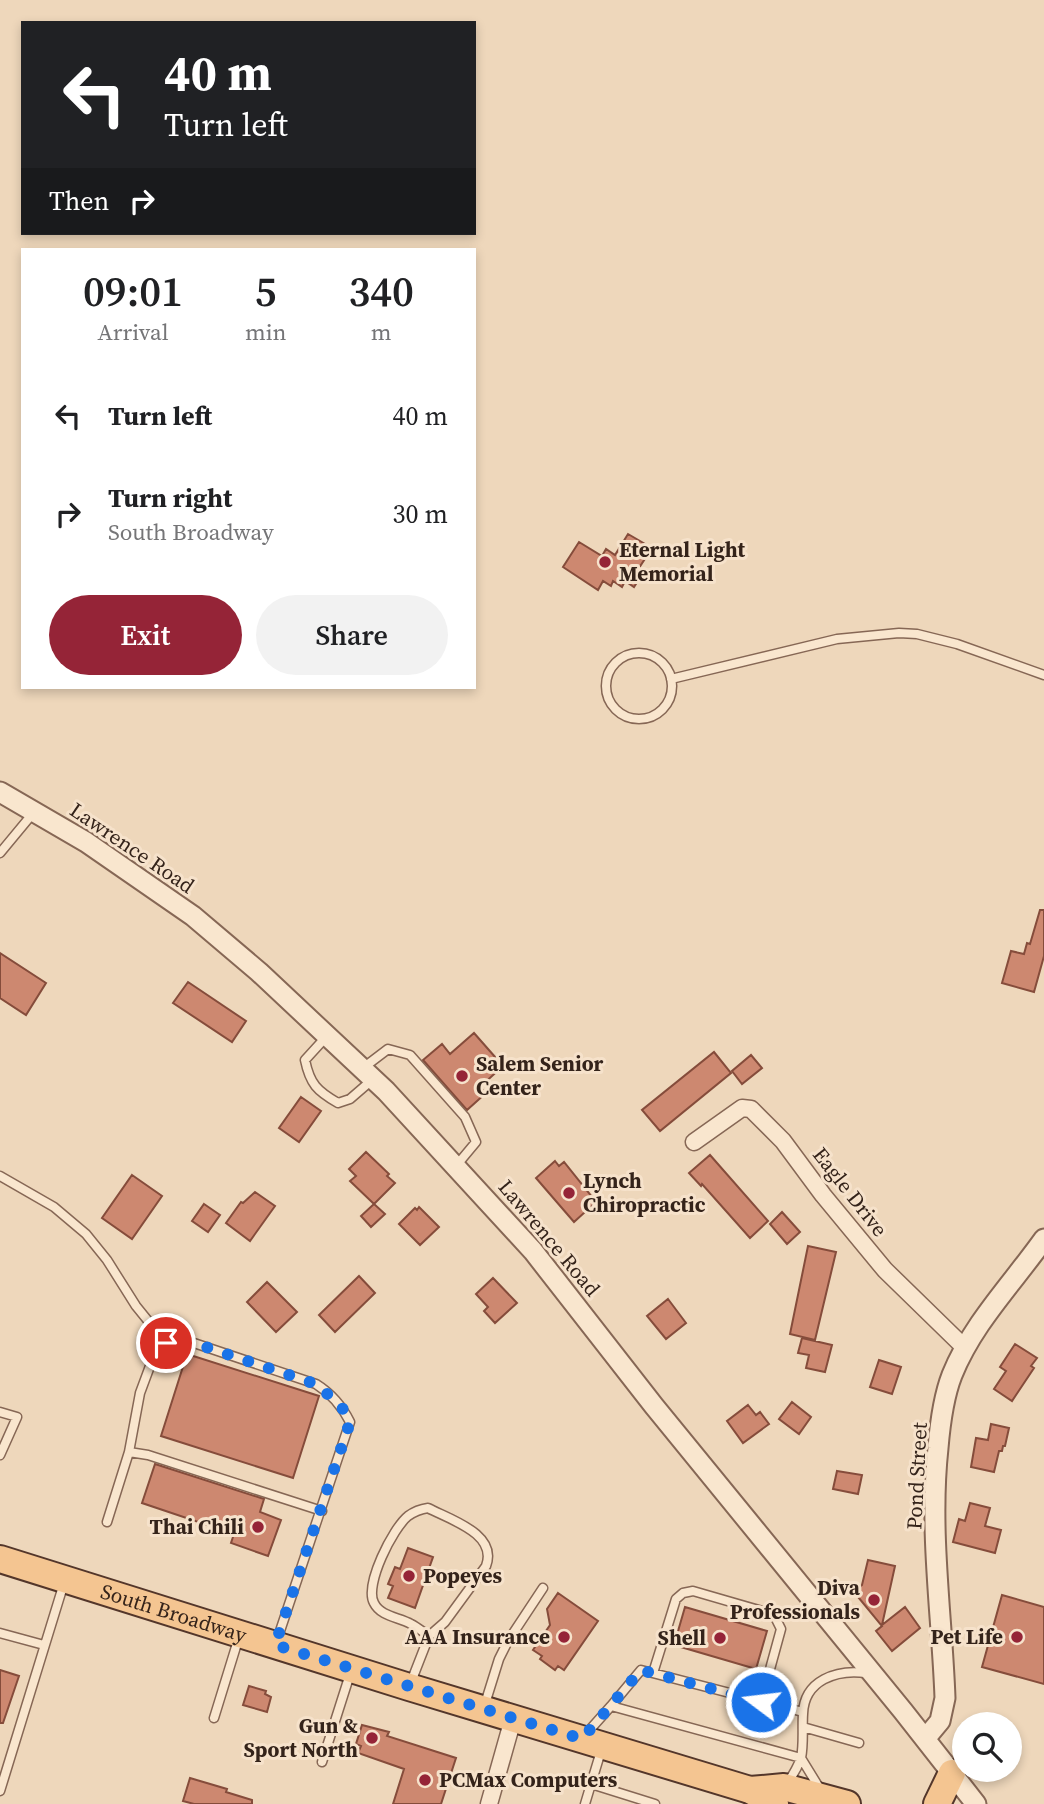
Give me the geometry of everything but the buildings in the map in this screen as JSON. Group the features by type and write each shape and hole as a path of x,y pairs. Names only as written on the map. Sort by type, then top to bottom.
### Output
{"main road":[{"name":"South Broadway","path":"0,1559 742,1791 837,1801"},
{"path":"937,1804 952,1773"}],"street":[{"name":"Lawrence Road","path":"0,792 86,842 192,916 259,972 368,1073 533,1251 654,1406 952,1773"},
{"name":"Eagle Drive","path":"694,1142 742,1108 751,1109 783,1141 823,1195 885,1270 965,1348"},
{"name":"Pond Street","path":"925,1739 940,1721 944,1698 935,1510 940,1421 951,1377 965,1348 980,1322 1044,1238"},
{"path":"489,1804 513,1719"},
{"name":"Lawrence Road","path":"959,1782 976,1804"}],"lane":[{"path":"671,679 837,639 899,633 917,634 957,644 1044,675"},
{"path":"635,653 656,657 664,664 671,679 671,695 666,705 649,718 627,717 611,704 607,694 609,672 624,657 635,653"},
{"path":"0,853 34,811"},
{"path":"328,1035 305,1060 308,1077 321,1093 338,1103 350,1099 388,1049 410,1055 465,1117 476,1142 456,1166"},
{"path":"0,1176 54,1207 86,1234 107,1259 136,1306 166,1343"},
{"path":"107,1522 128,1452 140,1393 153,1358 158,1349 166,1343 182,1339 316,1384 341,1406 350,1422 275,1645"},
{"path":"0,1412 17,1417 0,1455"},
{"path":"128,1452 148,1455 322,1511"},
{"path":"409,1688 429,1636 445,1622 486,1566 490,1556 488,1546 481,1536 428,1508 419,1509 407,1517 395,1532 372,1584 372,1596 374,1604 381,1612 410,1623 429,1636"},
{"path":"0,1791 65,1580"},
{"path":"483,1709 499,1659 543,1588"},
{"path":"653,1673 676,1599 683,1593 693,1591 769,1613 776,1619 780,1629 761,1702"},
{"path":"0,1633 44,1645"},
{"path":"214,1718 240,1634"},
{"path":"322,1762 352,1669"},
{"path":"584,1804 591,1784 592,1742 611,1706 641,1670 803,1712"},
{"path":"780,1796 801,1758 803,1712 808,1694 826,1677 844,1672 871,1673"},
{"path":"663,1687 666,1677"},
{"path":"687,1693 690,1683"},
{"path":"708,1700 711,1689"},
{"path":"728,1704 730,1694"},
{"path":"749,1709 751,1699"},
{"path":"611,1706 655,1718 680,1720 702,1726 721,1736 742,1737 801,1758 837,1801"},
{"path":"655,1718 657,1709"},
{"path":"721,1736 723,1726"},
{"path":"803,1727 859,1743"},
{"path":"591,1784 655,1804"}],"place":[{"name":"Eternal Light Memorial","path":"605,562"},
{"name":"Salem Senior Center","path":"462,1076"},
{"name":"Lynch Chiropractic","path":"569,1193"},
{"name":"Thai Chili","path":"258,1527"},
{"name":"Popeyes","path":"409,1576"},
{"name":"Diva Professionals","path":"874,1600"},
{"name":"AAA Insurance","path":"564,1637"},
{"name":"Pet Life","path":"1017,1637"},
{"name":"Shell","path":"720,1638"},
{"name":"Gun & Sport North","path":"372,1738"},
{"name":"PCMax Computers","path":"425,1780"}],"route":[{"path":"166,1343 182,1339 316,1384 341,1406 350,1422 275,1645 582,1739 641,1670 761,1702"}]}
